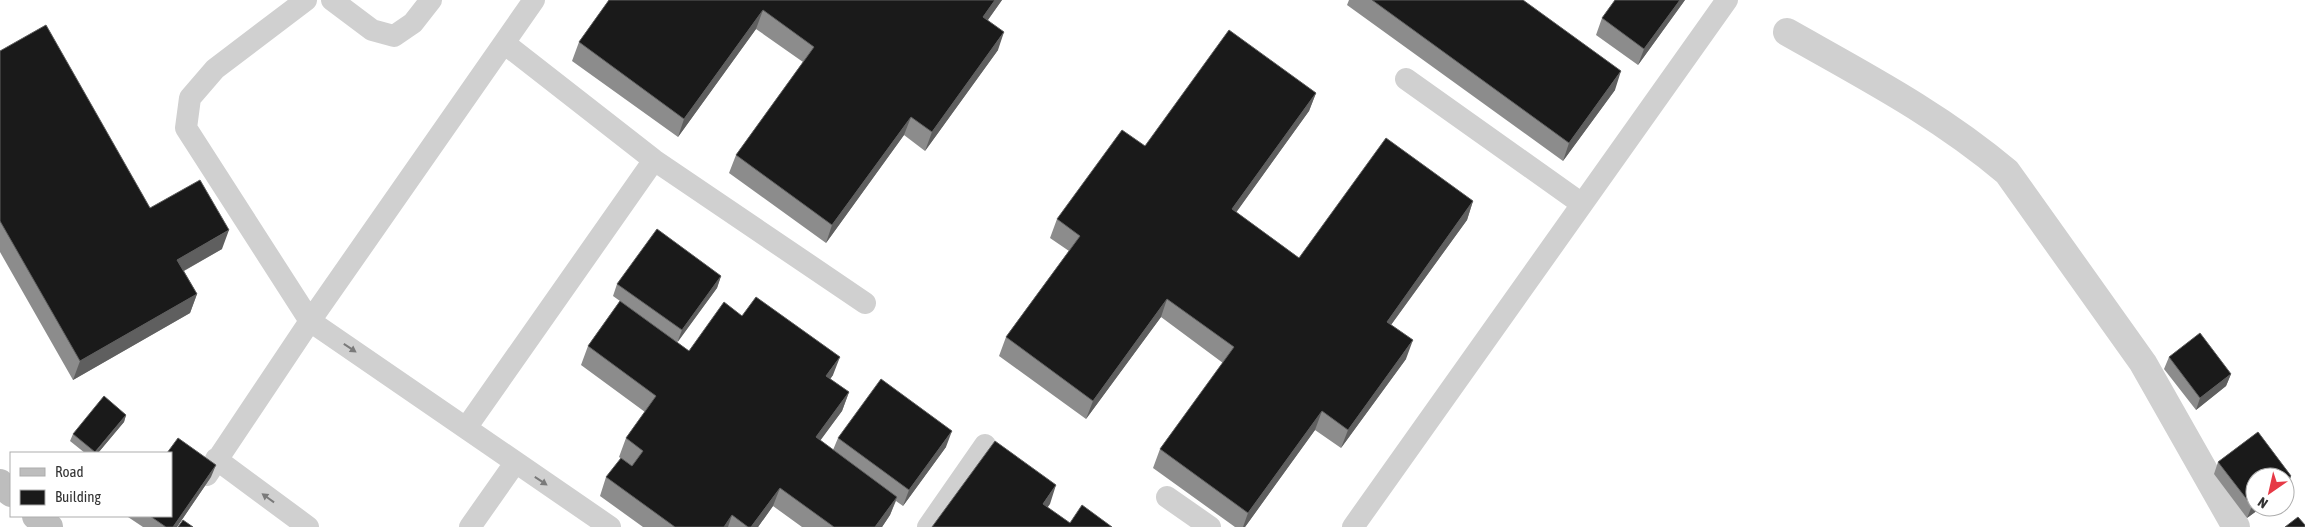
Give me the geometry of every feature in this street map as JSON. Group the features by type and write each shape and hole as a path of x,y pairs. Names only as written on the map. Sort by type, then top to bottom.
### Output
{"main road":[{"path":"0,483 10,492"},
{"path":"37,517 49,527"}],"street":[{"path":"1786,32 1903,97 1982,151 2006,172 2143,363 2236,527"}],"lane":[{"path":"306,0 215,69 190,98 186,128 310,321 610,527"},
{"path":"332,0 372,30 394,36 412,23 432,0"},
{"path":"308,527 212,467 310,321 534,0"},
{"path":"1353,527 1727,0"},
{"path":"504,43 654,160 865,303"},
{"path":"1406,79 1582,204"},
{"path":"466,428 654,160"},
{"path":"928,527 985,445"},
{"path":"470,527 515,463"},
{"path":"1167,497 1210,527"}],"building":[{"path":"609,0 995,0 983,17 1004,32 932,132 911,117 832,225 736,155 814,47 763,10 684,119 579,42"},
{"path":"1372,0 1523,0 1621,71 1569,143"},
{"path":"1615,0 1680,0 1644,49 1602,18"},
{"path":"46,25 150,208 200,180 229,230 177,260 197,294 80,361 0,221 0,51"},
{"path":"1229,30 1316,93 1232,209 1299,258 1386,138 1473,201 1387,322 1413,340 1348,430 1322,411 1248,513 1160,449 1234,347 1167,299 1093,401 1006,337 1080,236 1057,219 1122,130 1145,146"},
{"path":"657,229 721,276 682,330 617,284"},
{"path":"756,297 840,357 826,376 849,392 816,437 897,497 875,527 834,527 780,488 751,527 748,527 732,515 724,527 675,527 606,477 621,458 632,466 643,451 626,438 656,396 588,346 620,301 689,351 724,302 742,316"},
{"path":"2200,333 2231,374 2200,398 2169,357"},
{"path":"881,379 952,431 909,490 838,438"},
{"path":"104,396 126,415 95,452 73,434"},
{"path":"2258,432 2284,467 2245,467 2245,497 2218,462"},
{"path":"178,438 216,465 173,527 166,527 151,517 172,517 172,452 168,452"},
{"path":"995,441 1056,485 1043,504 1070,523 1082,505 1112,527 932,527"},
{"path":"2298,517 2305,527 2285,527"},
{"path":"183,520 193,527 178,527"}]}
